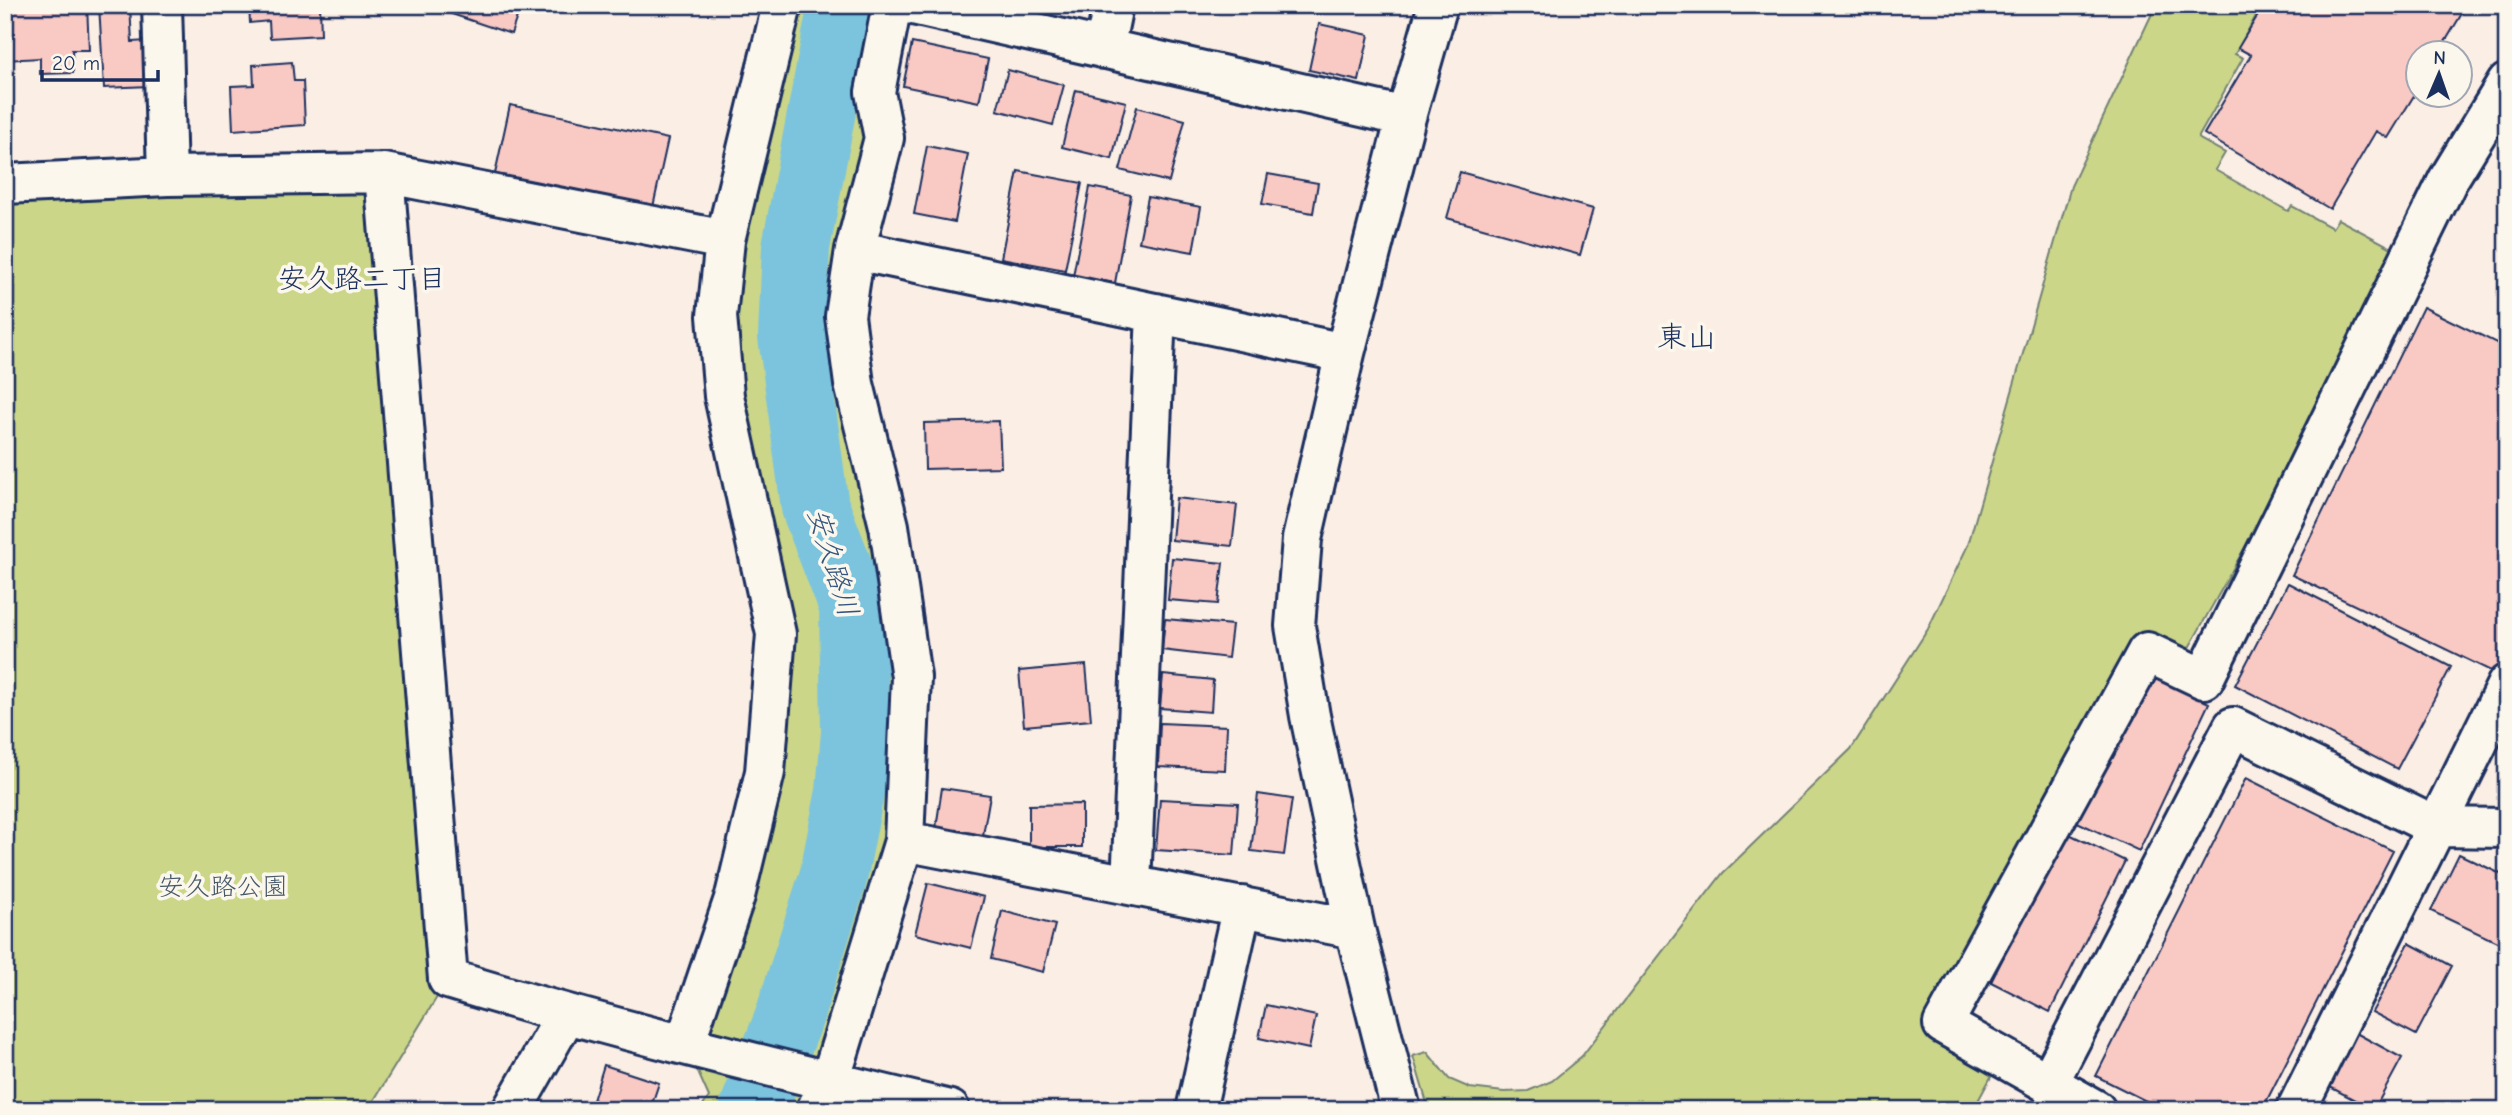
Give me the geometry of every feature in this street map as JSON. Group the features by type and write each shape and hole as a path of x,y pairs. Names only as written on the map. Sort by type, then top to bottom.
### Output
{"street":[{"path":"162,5 167,176"},
{"path":"685,1044 735,896 765,772 776,634 724,396 717,316 725,240 782,5"},
{"path":"823,1095 904,841 911,677 889,526 854,384 845,316 855,250 884,138 875,92 892,5"},
{"path":"913,5 1406,117"},
{"path":"1104,49 1113,5"},
{"path":"1401,1110 1355,929 1310,716 1296,626 1302,539 1345,353 1438,5"},
{"path":"2096,1110 1943,1024 2147,652 2204,679 2448,180 2507,83"},
{"path":"384,173 448,979 566,1015 685,1044 823,1095 950,1110"},
{"path":"5,184 167,176 384,173 725,240"},
{"path":"855,250 1345,353"},
{"path":"1131,885 1156,313"},
{"path":"2296,1110 2507,684"},
{"path":"2048,1084 2232,727 2436,827 2507,828"},
{"path":"904,841 1355,929"},
{"path":"1196,1110 1242,906"},
{"path":"512,1110 566,1015"}],"green space":[{"path":"784,5 894,5 847,334 893,581 904,841 814,1110 700,1110 709,1097 685,1043 765,772 776,634 719,300"},
{"path":"2156,5 2262,5 2235,54 2243,58 2198,138 2225,153 2215,170 2288,211 2292,206 2332,228 2338,219 2407,256 2185,655 2147,634 1928,1027 1997,1066 1973,1110 1429,1110 1413,1056 1427,1052 1449,1079 1470,1088 1504,1092 1528,1091 1552,1081 1582,1056 1723,873 1851,749 1928,629 1968,545 2071,186"},
{"name":"安久路公園","path":"384,173 448,979 368,1110 5,1110 5,189"}],"building":[{"path":"5,5 87,5 89,50 72,50 73,73 40,74 40,58 5,60"},
{"path":"99,5 130,5 132,42 147,41 149,86 104,88"},
{"path":"249,5 320,5 321,35 270,38 269,21 250,23"},
{"path":"425,5 521,5 511,34"},
{"path":"2264,5 2467,5 2447,38 2404,38 2404,108 2406,108 2388,138 2376,131 2330,209 2204,134 2251,55 2238,48"},
{"path":"1319,24 1369,35 1359,81 1309,70"},
{"path":"912,43 988,59 979,102 903,86"},
{"path":"292,62 294,81 303,81 305,125 233,130 231,86 254,85 253,65"},
{"path":"1008,70 1064,85 1053,125 997,110"},
{"path":"1076,90 1126,102 1112,159 1062,147"},
{"path":"510,105 668,139 653,207 495,174"},
{"path":"1137,107 1185,120 1169,182 1120,170"},
{"path":"927,146 968,154 955,222 914,214"},
{"path":"1018,171 1082,183 1065,270 1001,258"},
{"path":"1460,172 1593,209 1580,255 1447,218"},
{"path":"1268,174 1318,183 1313,213 1262,204"},
{"path":"1090,187 1131,195 1115,283 1073,276"},
{"path":"1148,197 1201,207 1193,252 1139,242"},
{"path":"2423,307 2507,348 2507,649 2495,673 2292,575"},
{"path":"999,421 1001,467 925,469 924,423"},
{"path":"1176,498 1237,505 1232,546 1172,540"},
{"path":"1172,558 1223,563 1218,604 1168,600"},
{"path":"2288,583 2451,667 2397,769 2235,685"},
{"path":"1165,619 1232,625 1228,658 1162,650"},
{"path":"1086,665 1091,720 1024,726 1019,671"},
{"path":"2145,673 2209,703 2139,851 2075,821"},
{"path":"1163,675 1213,680 1211,712 1160,708"},
{"path":"1160,723 1227,726 1225,770 1158,767"},
{"path":"2246,778 2393,851 2262,1110 2164,1110 2096,1076"},
{"path":"942,788 990,795 983,835 936,828"},
{"path":"1258,794 1292,799 1284,855 1251,851"},
{"path":"1160,799 1238,803 1234,855 1156,850"},
{"path":"1082,804 1082,847 1029,847 1029,805"},
{"path":"2065,832 2125,861 2050,1012 1991,982"},
{"path":"2459,854 2507,877 2507,932 2501,944 2431,911"},
{"path":"928,883 984,897 971,948 915,934"},
{"path":"1002,911 1055,925 1043,972 991,959"},
{"path":"2409,943 2452,966 2416,1035 2372,1012"},
{"path":"1266,1005 1316,1016 1309,1049 1259,1038"},
{"path":"2356,1033 2402,1058 2374,1110 2328,1086"},
{"path":"604,1065 659,1083 650,1110 590,1110"}],"waterway":[{"name":"安久路川","path":"753,1110 788,1020 833,878 850,792 855,732 853,606 815,507 792,336 796,247 842,5"}],"district":[{"name":"安久路二丁目","path":"362,278"},
{"name":"東山","path":"1687,337"}]}
